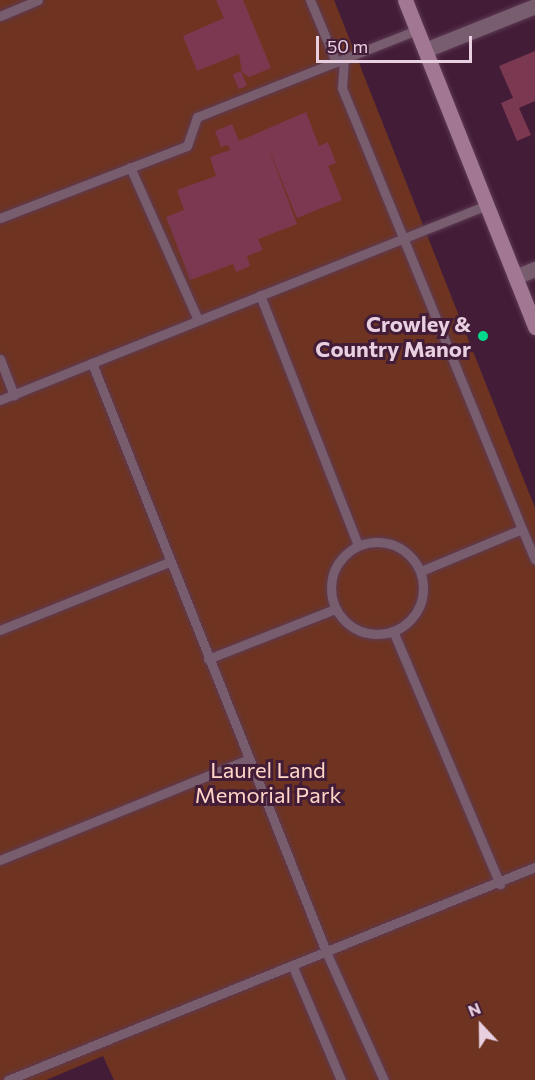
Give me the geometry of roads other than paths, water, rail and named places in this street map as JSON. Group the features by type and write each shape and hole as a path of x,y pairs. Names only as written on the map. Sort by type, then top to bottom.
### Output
{"main road":[{"path":"405,0 535,327"}],"street":[{"path":"425,50 535,6"},
{"path":"515,277 535,269"}],"lane":[{"path":"0,16 38,0"},
{"path":"310,0 340,60 342,88 535,559"},
{"path":"0,218 187,146 197,117 417,30"},
{"path":"130,167 198,320"},
{"path":"0,400 486,205"},
{"path":"260,295 358,545"},
{"path":"0,359 14,395"},
{"path":"92,363 169,562 327,954 384,1080"},
{"path":"421,571 522,529"},
{"path":"388,542 413,558 421,571 422,600 416,613 393,631 360,631 335,609 331,579 346,553 358,545 388,542"},
{"path":"0,630 169,562"},
{"path":"208,659 335,609"},
{"path":"393,631 500,885"},
{"path":"0,860 249,759"},
{"path":"8,1080 500,885 535,867"},
{"path":"293,968 340,1080"}],"place":[{"name":"Crowley & Country Manor","path":"483,336"}],"park label":[{"name":"Laurel Land Memorial Park","path":"268,782"}]}
